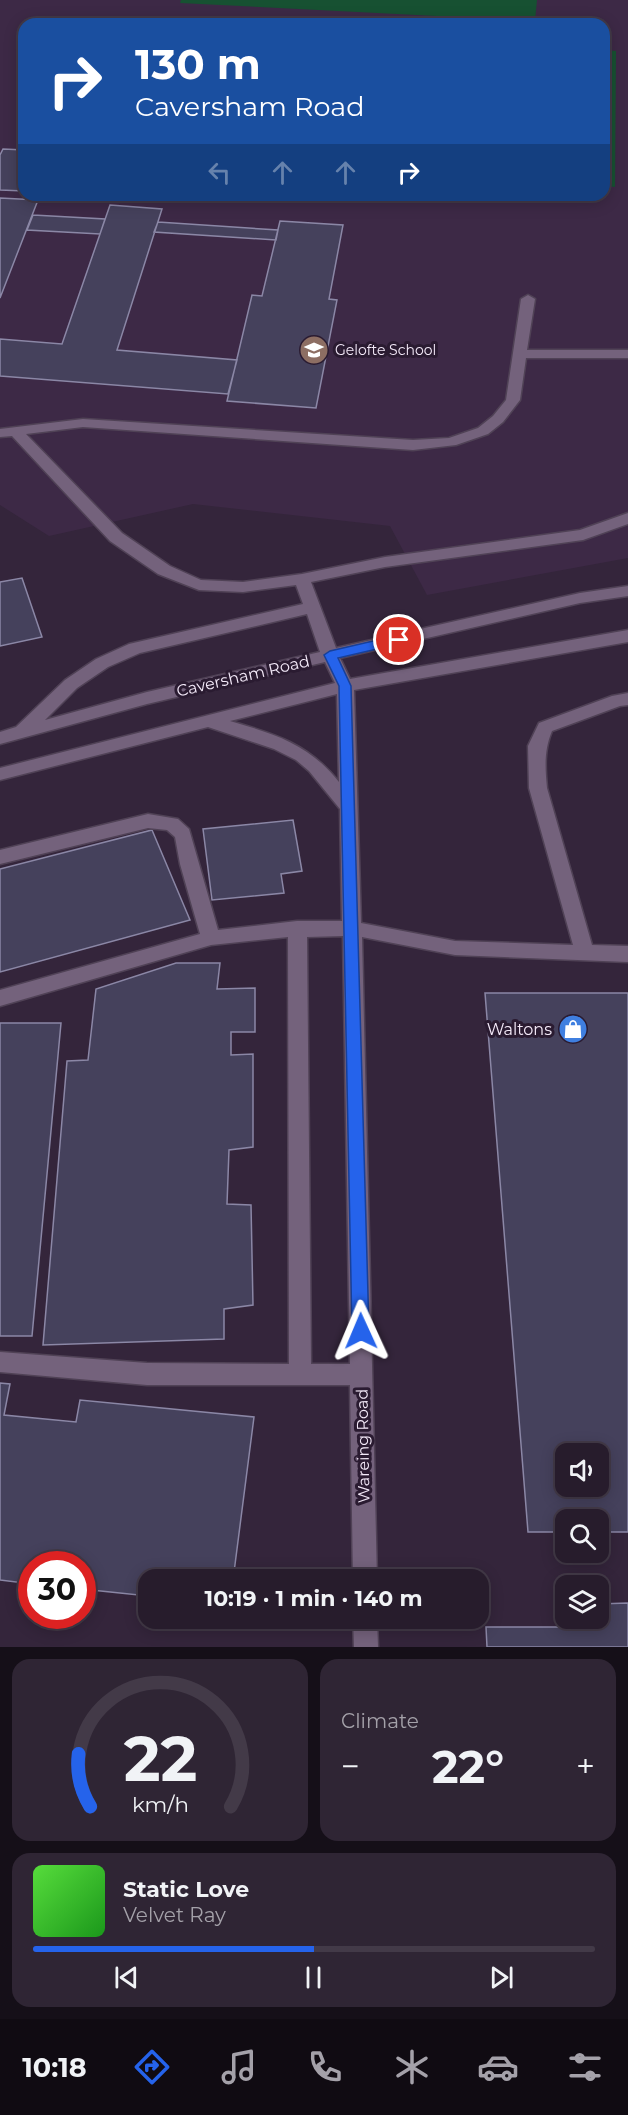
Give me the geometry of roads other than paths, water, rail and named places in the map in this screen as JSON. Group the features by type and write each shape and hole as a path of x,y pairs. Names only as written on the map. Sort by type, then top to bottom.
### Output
{"street":[{"path":"0,434 17,433 64,423 83,423 413,445 451,442 483,431 498,419 513,400 528,299"},
{"path":"520,354 628,354"},
{"path":"17,433 116,537 164,570 199,585 243,587 302,579 385,562 583,535 628,518"},
{"name":"Wareing Road","path":"302,579 330,655 345,686 358,1151 365,1569"},
{"name":"Caversham Road","path":"0,738 147,698 330,655 580,598 628,591"},
{"path":"21,733 71,684 102,663 135,648 313,607"},
{"name":"Caversham Road","path":"0,774 345,686 628,636"},
{"path":"584,951 545,819 538,788 537,746 545,727 625,703"},
{"path":"209,720 276,742 303,756 328,781 349,809"},
{"path":"0,857 148,821 172,824 183,834 189,864 211,938"},
{"path":"0,998 211,938 297,928 351,928 455,948 628,954"},
{"path":"297,928 300,1375"},
{"path":"0,1362 147,1374 362,1375"},
{"path":"365,1629 366,1647"}],"place":[{"name":"Gelofte School","path":"314,350"},
{"name":"Waltons","path":"573,1029"}]}
